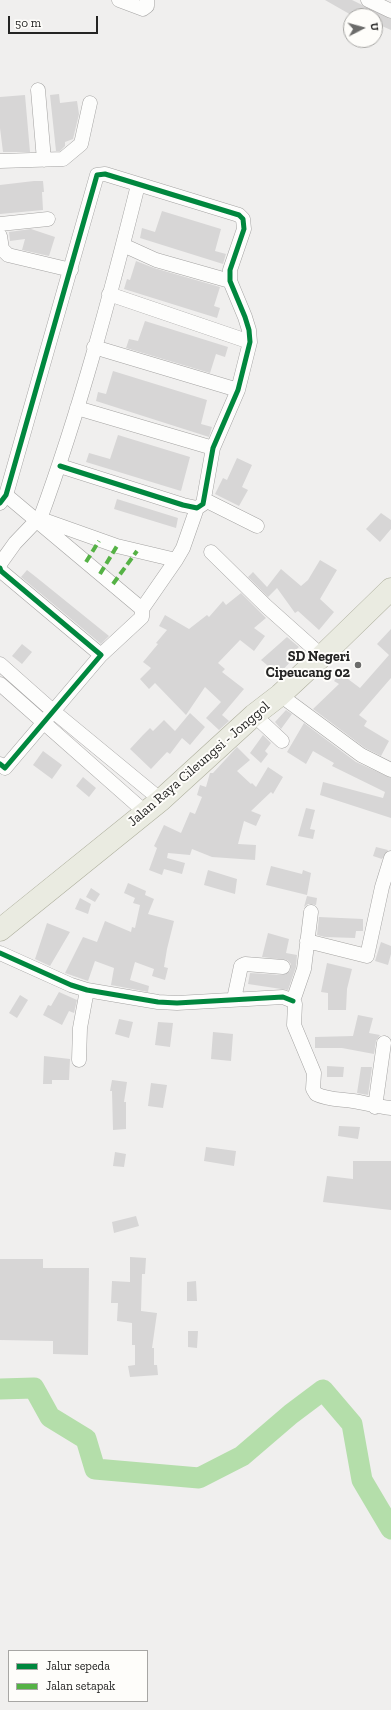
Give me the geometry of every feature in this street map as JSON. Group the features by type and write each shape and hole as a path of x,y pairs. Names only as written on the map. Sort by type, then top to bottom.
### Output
{"main road":[{"name":"Jalan Raya Cileungsi - Jonggol","path":"0,930 153,806 254,715 280,695 391,589"}],"street":[{"path":"119,0 143,9 147,6 147,0"},
{"path":"368,0 391,12"},
{"path":"38,90 44,160"},
{"path":"0,161 62,159 80,144 90,103"},
{"path":"2,769 44,723 101,655 142,617 142,609 183,548 201,504 213,448 238,390 250,342 249,330 245,317 230,281 230,270 244,229 243,219 234,212 138,185 105,174 97,175 71,270 3,499 39,520 142,609"},
{"path":"0,564 14,544 39,520 60,466 123,245 138,185"},
{"path":"0,224 48,219"},
{"path":"0,236 2,249 8,255 71,270"},
{"path":"123,245 156,260 230,281"},
{"path":"109,294 250,342"},
{"path":"94,347 238,390"},
{"path":"77,408 213,448"},
{"path":"60,466 183,505 201,504 257,526"},
{"path":"39,520 117,546 176,560"},
{"path":"211,552 266,606 322,656"},
{"path":"0,568 5,574 101,655"},
{"path":"0,664 54,711 153,806"},
{"path":"0,684 44,723 153,806"},
{"path":"280,695 361,755 391,770"},
{"path":"254,715 282,741"},
{"path":"307,941 366,956 382,887 391,858"},
{"path":"310,912 304,969 293,1001 295,1004 294,1025 314,1073 313,1089 316,1094 326,1099 341,1099 375,1107 391,1108"},
{"path":"0,953 71,985 87,990 158,1002 177,1003 283,997 293,1001"},
{"path":"234,999 241,966 283,967"},
{"path":"79,1060 80,1028 87,990"},
{"path":"375,1107 384,1043"}],"building":[{"path":"325,0 352,0 368,8 343,8 343,10"},
{"path":"383,15 391,19 391,30 383,26"},
{"path":"59,94 60,103 77,101 79,114 73,139 65,142 65,146 60,151 56,151 50,95"},
{"path":"25,95 30,152 3,152 0,128 0,97"},
{"path":"43,181 43,210 0,214 0,185"},
{"path":"162,211 221,229 215,251 226,254 223,264 140,238 142,228 155,232"},
{"path":"31,229 55,237 49,256 22,250 25,239 10,241 9,232"},
{"path":"136,261 154,268 220,287 214,306 220,308 217,318 124,289 127,279 130,280"},
{"path":"145,321 228,347 225,357 216,354 210,373 126,348 129,339 138,341"},
{"path":"113,371 207,400 201,424 212,427 209,437 96,401 98,392 106,394"},
{"path":"118,435 190,457 181,491 86,462 89,453 110,459"},
{"path":"237,458 252,465 242,487 248,490 239,506 215,494 223,478 227,480"},
{"path":"117,499 178,518 176,528 114,509"},
{"path":"381,513 391,520 391,529 380,542 366,529"},
{"path":"320,560 337,570 320,599 334,612 319,630 298,611 295,613 277,588 268,597 248,577 253,572 267,587 281,569 301,586 308,580"},
{"path":"27,570 109,636 101,644 21,577"},
{"path":"241,593 266,618 254,628 265,636 254,651 240,640 218,663 225,669 222,672 244,689 222,715 229,721 219,730 206,718 221,702 205,687 186,715 155,683 149,689 140,679 151,668 143,662 167,630 159,626 165,615 189,629 207,615 209,617 223,601 226,605"},
{"path":"391,629 391,678 359,715 367,721 364,726 389,741 381,756 365,748 313,709 339,684 334,681 340,673 360,688 389,655 377,644"},
{"path":"287,637 299,647 288,657 292,660 280,673 273,670 261,660"},
{"path":"22,644 32,652 22,664 12,656"},
{"path":"286,710 292,714 281,729 275,722"},
{"path":"190,713 205,727 190,745 182,738 170,754 167,752 151,769 130,749 150,728 153,731 164,720 175,731"},
{"path":"304,723 356,762 391,778 391,818 320,795 323,782 383,798 385,792 332,766 334,763 313,751 306,764 287,752"},
{"path":"263,735 271,743 265,751 268,754 261,763 250,753"},
{"path":"237,747 250,760 237,771 251,784 252,783 256,787 268,767 283,777 273,794 271,792 251,811 261,815 256,826 244,821 238,844 256,845 255,860 212,857 192,849 190,855 168,853 167,858 185,863 182,874 164,869 162,875 149,870 157,848 154,846 164,825 181,833 190,812 195,814 202,797 197,795 200,785 206,787 210,773 213,773"},
{"path":"43,751 62,765 52,779 33,765"},
{"path":"83,777 96,788 89,797 76,786"},
{"path":"306,808 315,810 310,829 315,830 313,839 298,836"},
{"path":"376,847 388,850 382,859 373,856"},
{"path":"271,866 302,874 303,870 311,873 307,895 266,885"},
{"path":"208,870 237,879 235,894 204,885"},
{"path":"128,883 146,891 145,895 154,899 148,914 174,921 164,967 168,968 165,980 152,976 154,969 135,962 130,980 149,986 148,992 111,985 114,968 95,961 88,981 65,973 83,937 97,942 105,921 131,932 132,927 135,928 140,905 133,903 135,898 124,893"},
{"path":"91,888 100,894 95,902 86,897"},
{"path":"307,896 317,898 316,905 308,904 304,907"},
{"path":"80,898 91,904 88,914 75,909"},
{"path":"319,917 363,919 363,931 356,931 355,938 325,937 317,935"},
{"path":"47,923 70,932 50,966 35,959"},
{"path":"268,933 289,939 286,953 297,955 296,967 288,990 248,984 250,973 282,975 290,971 291,964 287,960 262,957"},
{"path":"381,942 391,946 391,954 388,965 375,961"},
{"path":"327,963 352,969 347,989 346,1010 328,1010 328,993 321,992"},
{"path":"59,992 77,1000 74,1013 69,1011 62,1025 43,1015 48,1005 51,1006"},
{"path":"20,995 28,1000 17,1018 9,1013"},
{"path":"358,1015 373,1018 369,1033 380,1035 376,1041 374,1054 342,1048 315,1048 315,1037 353,1036"},
{"path":"119,1019 133,1022 129,1038 115,1034"},
{"path":"158,1022 173,1023 170,1047 155,1045"},
{"path":"213,1032 233,1034 231,1061 211,1059"},
{"path":"44,1056 70,1059 69,1080 52,1080 52,1084 43,1084"},
{"path":"327,1066 344,1067 343,1077 327,1077"},
{"path":"361,1067 372,1067 368,1095 357,1093"},
{"path":"112,1080 127,1082 124,1102 126,1102 126,1129 113,1130 112,1091 110,1091"},
{"path":"151,1083 167,1085 163,1108 148,1106"},
{"path":"339,1126 360,1127 358,1139 338,1136"},
{"path":"206,1147 236,1151 234,1166 204,1161"},
{"path":"115,1152 126,1154 124,1167 113,1166"},
{"path":"353,1161 391,1161 391,1210 323,1202 327,1176 353,1179"},
{"path":"136,1216 139,1226 114,1233 112,1222"},
{"path":"130,1257 146,1258 145,1274 142,1274 141,1311 157,1313 152,1348 154,1348 154,1365 157,1365 158,1375 130,1377 128,1366 135,1365 135,1345 132,1345 132,1323 117,1321 118,1303 111,1303 112,1281 130,1282"},
{"path":"0,1259 43,1259 43,1268 89,1268 88,1355 53,1354 53,1341 0,1340"},
{"path":"196,1281 197,1301 187,1301 187,1282"},
{"path":"188,1331 198,1331 197,1348 188,1347"}],"waterway":[{"path":"0,1389 34,1388 50,1417 86,1439 95,1469 199,1478 242,1456 291,1414 323,1390 352,1424 362,1480 391,1529"}],"marked path":[{"path":"86,562 99,541"},
{"path":"100,574 117,546"},
{"path":"113,584 137,551"}],"cycle path":[{"path":"0,503 6,495 97,175 105,174 239,215 243,219 244,229 230,270 230,281 245,317 249,330 250,342 238,390 213,448 203,504 197,508 183,505 60,466"},
{"path":"0,568 1,571 101,655 5,768 0,764"},
{"path":"0,953 71,985 87,990 158,1002 177,1003 283,997 293,1001"}],"place":[{"name":"SD Negeri Cipeucang 02","path":"358,665"}]}
